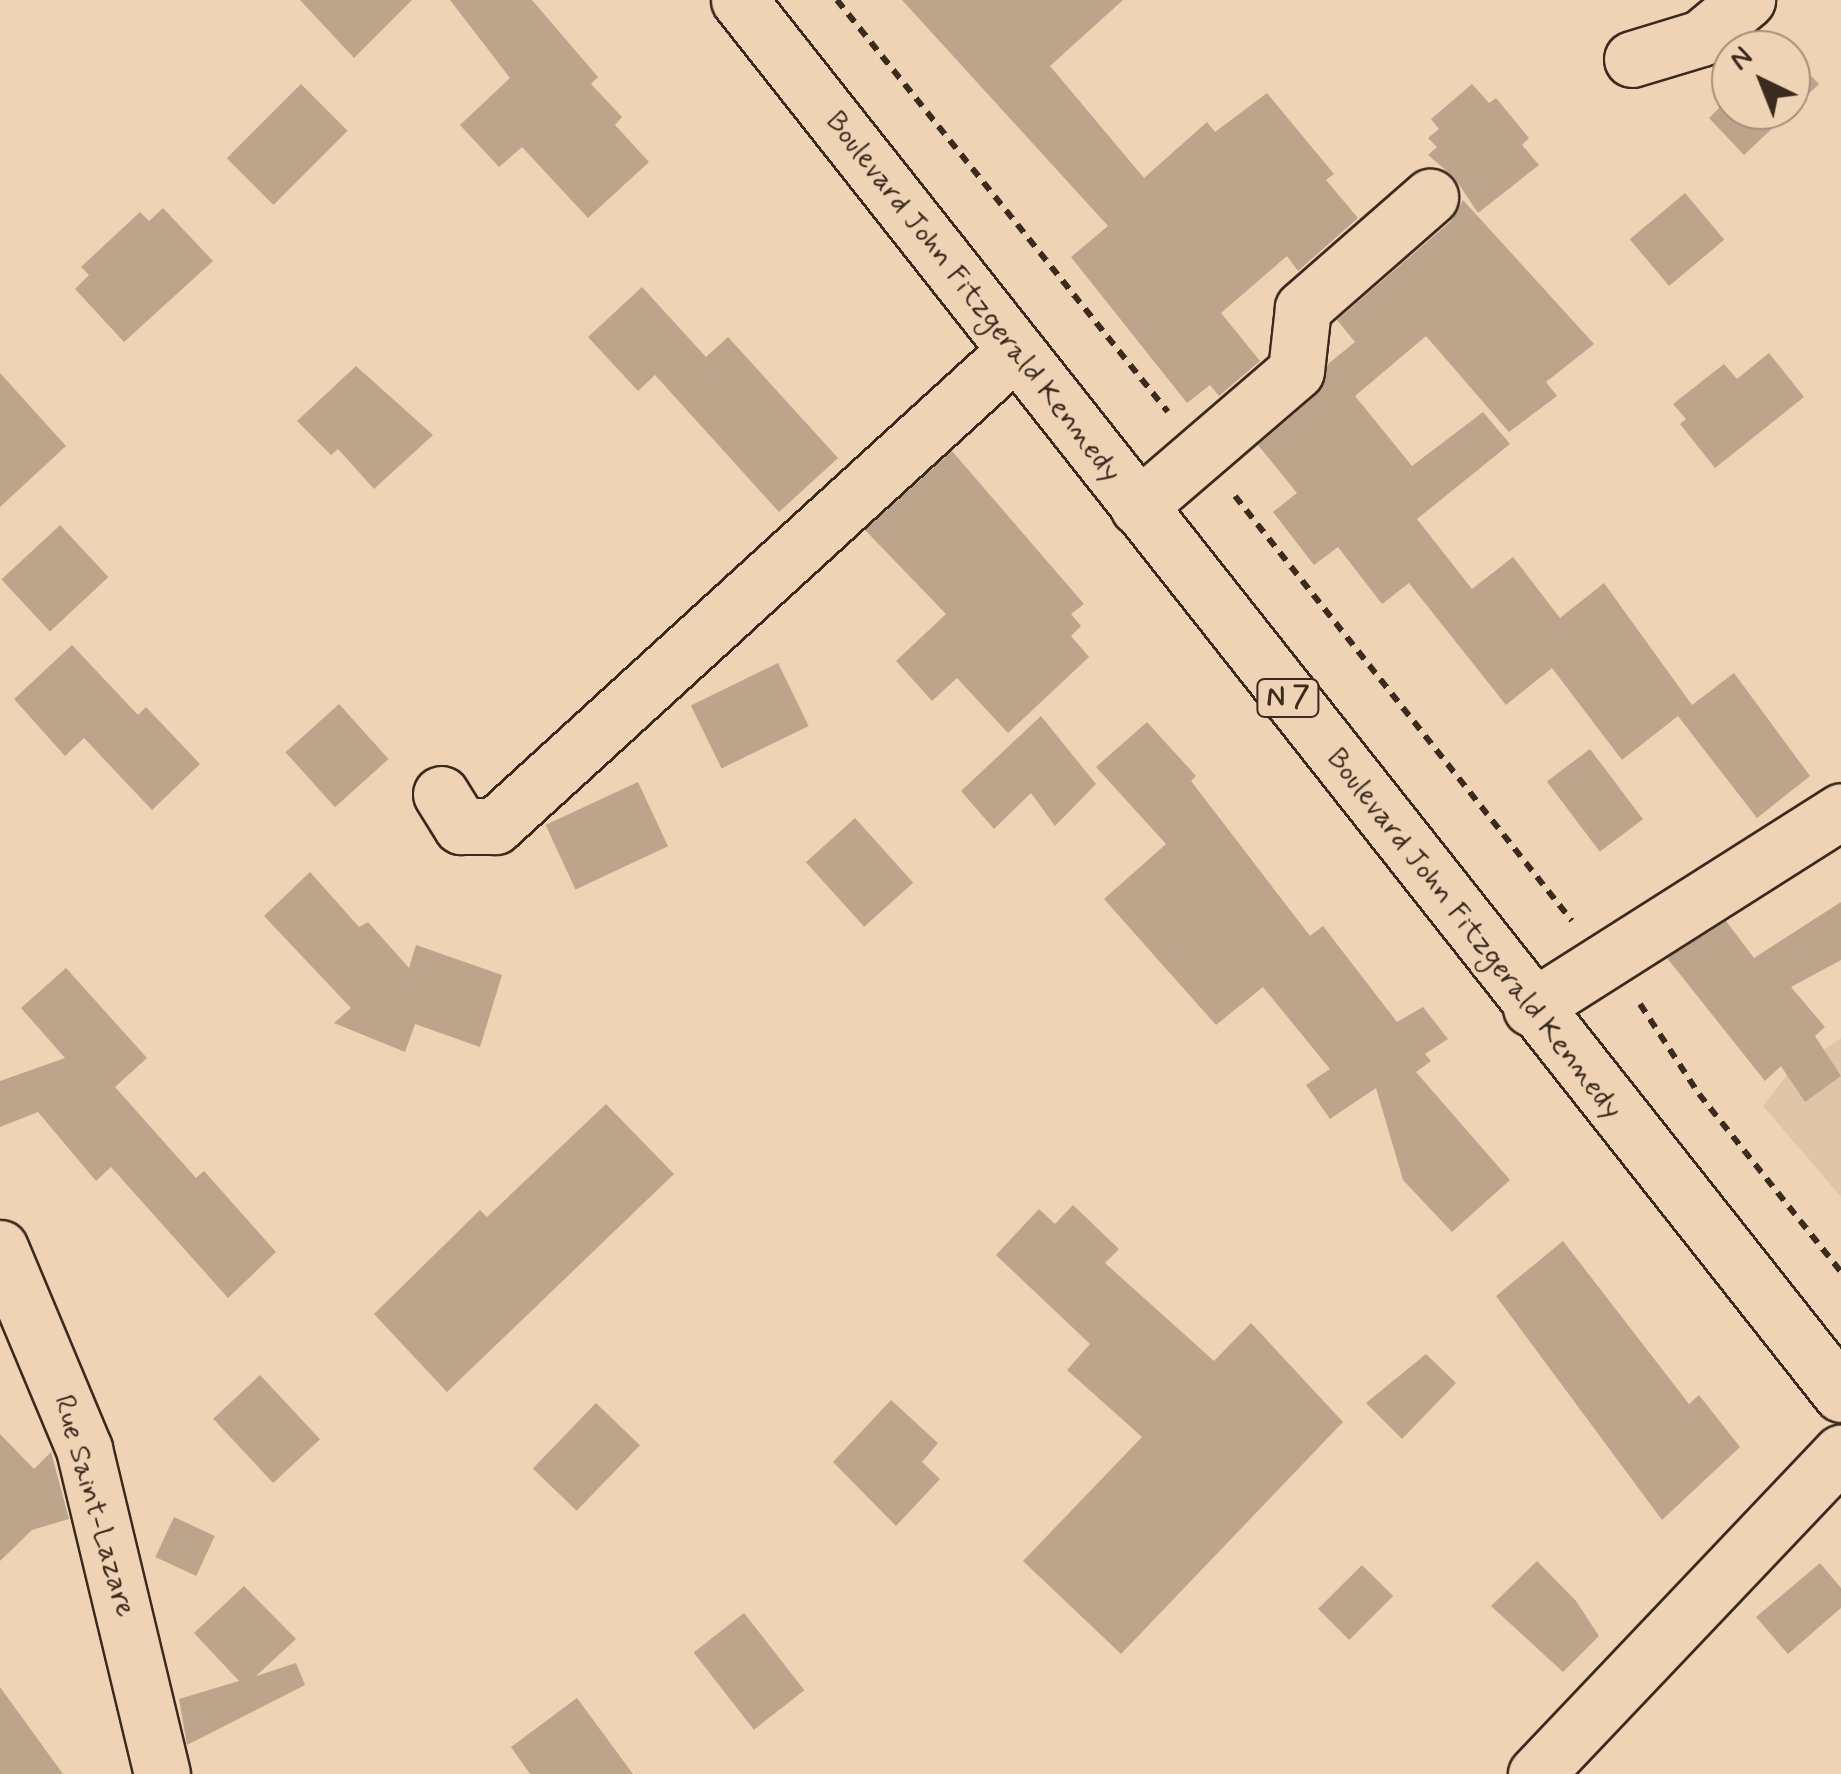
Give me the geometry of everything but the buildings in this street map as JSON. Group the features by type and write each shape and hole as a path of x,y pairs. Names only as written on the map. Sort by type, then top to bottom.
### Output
{"main road":[{"name":"Boulevard John Fitzgerald Kennedy","path":"738,0 1531,1008 1841,1394"},
{"path":"1632,59 1701,38 1747,0"},
{"path":"1138,507 1296,370 1303,308 1430,197"},
{"path":"441,794 461,826 495,826 1015,351"},
{"path":"1531,1008 1606,964 1841,811"},
{"name":"Rue Saint-Lazare","path":"0,1248 84,1449 162,1774"},
{"path":"1536,1774 1841,1453"}],"path":[{"path":"837,0 1660,1028 1698,1094 1841,1272"}],"shaded area":[{"path":"1841,1038 1841,1197 1763,1106 1787,1075"}]}
